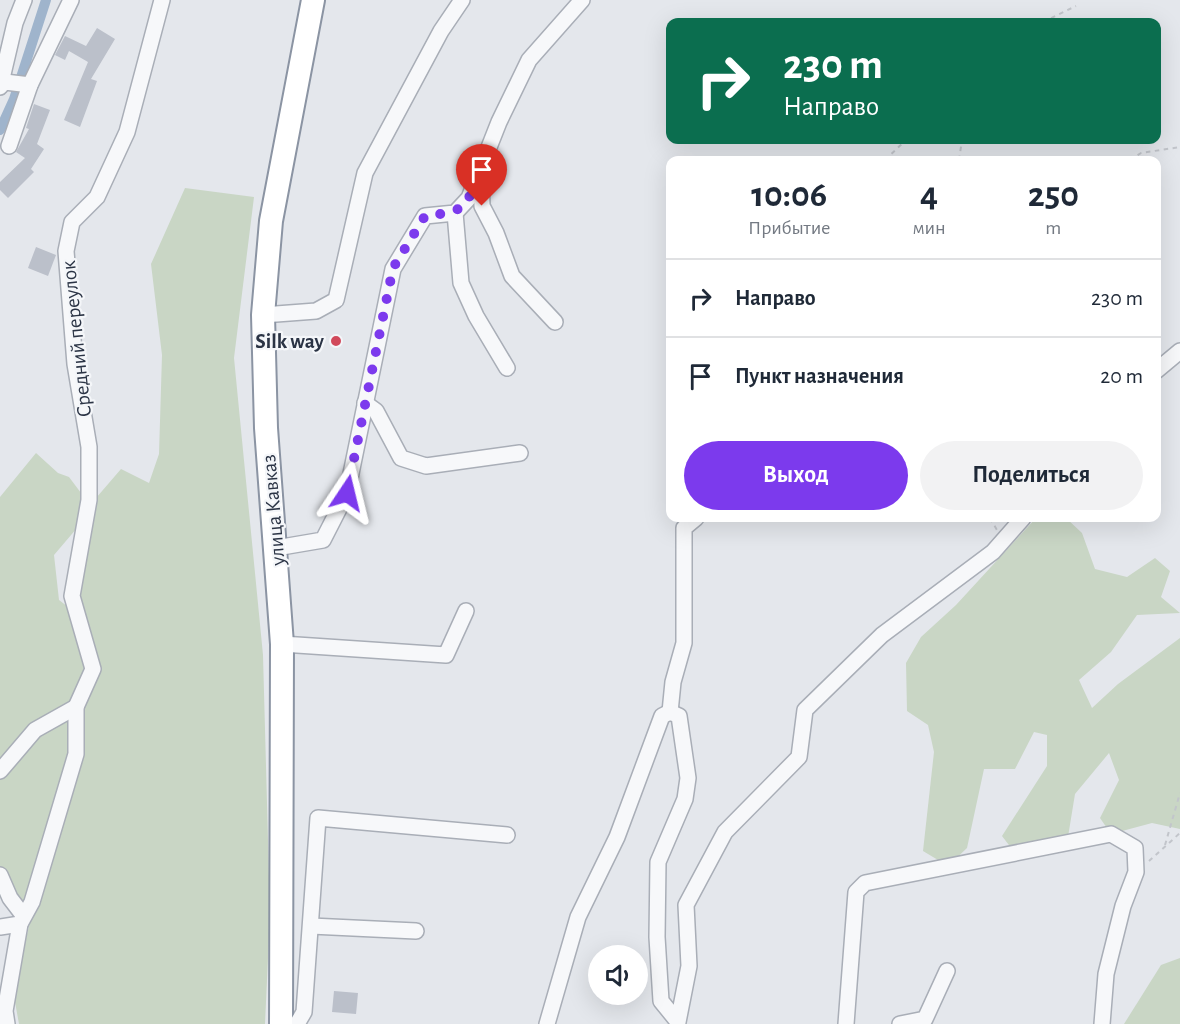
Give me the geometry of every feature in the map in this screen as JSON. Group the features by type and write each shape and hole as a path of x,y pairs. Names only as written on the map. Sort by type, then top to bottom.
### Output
{"highway":[{"name":"улица Кавказ","path":"281,1024 282,644 266,428 264,315 271,221 313,0"}],"street":[{"path":"24,0 15,23 2,85 28,85"},
{"path":"9,146 28,85 70,0"},
{"name":"Средний переулок","path":"76,707 93,669 72,596 89,500 89,447 75,364 66,251 72,222 97,198 127,132 162,0"},
{"path":"264,315 316,311 336,300 364,173 441,31 462,0"},
{"path":"276,548 322,540 347,493 393,268 425,216 455,213 469,198 529,60 582,0"},
{"path":"481,168 482,206 496,233 512,276 555,322"},
{"path":"455,213 461,283 476,316 507,368"},
{"path":"1161,367 1180,351"},
{"path":"365,403 376,411 401,458 409,461 426,466 520,453"},
{"path":"670,711 673,682 684,643 684,528 691,522"},
{"path":"679,1023 688,966 686,905 725,832 799,757 805,710 882,635 993,552 1019,522"},
{"path":"282,644 446,655 465,611"},
{"path":"0,771 35,730 76,707 76,753 32,902 22,919 5,1011 7,1024"},
{"path":"670,711 679,716 688,778 685,799 658,862 657,937 661,1001 679,1023"},
{"path":"547,1024 578,917 617,837 662,716 670,711"},
{"path":"297,1024 304,1012 318,818 507,835"},
{"path":"846,1024 856,892 865,883 1111,834 1135,848 1136,872 1123,906 1106,974 1102,1024"},
{"path":"0,874 22,919"},
{"path":"0,927 22,919"},
{"path":"311,926 416,931"},
{"path":"900,1024 925,1019 947,971"}],"path":[{"path":"1051,18 1076,6"},
{"path":"889,156 902,144"},
{"path":"1137,156 1142,153 1180,147"},
{"path":"1164,848 1180,793"},
{"path":"1136,872 1180,833"}],"green space":[{"path":"185,188 254,197 234,358 263,655 270,914 265,1024 19,1024 13,991 84,704 100,671 78,597 90,505 121,469 149,483 159,454 162,355 151,264"},
{"path":"36,453 58,473 69,477 84,497 77,528 54,555 59,600 72,610 86,659 85,677 75,703 0,767 0,497"},
{"path":"1032,522 1070,522 1082,533 1095,569 1127,577 1155,558 1170,571 1161,597 1180,613 1137,615 1111,652 1079,680 1092,708 1118,684 1180,638 1180,829 1152,823 1111,834 1100,818 1119,780 1109,753 1075,794 1067,843 1015,853 1002,836 1047,766 1047,735 1034,732 1015,769 984,769 967,848 948,866 923,851 934,752 928,725 907,711 906,663 921,637 956,605"},
{"path":"74,713 70,751 28,899 22,907 0,870 0,776 37,732"},
{"path":"1180,958 1180,1024 1124,1024 1161,965"}],"building":[{"path":"97,28 115,39 91,79 97,81 80,127 64,120 88,62 69,51 65,60 55,55 65,36 86,46"},
{"path":"34,104 50,110 37,144 44,149 31,169 34,172 8,198 0,190 0,182 25,158 16,152 29,129 26,128"},
{"path":"36,247 56,255 48,276 28,268"},
{"path":"334,991 358,993 356,1014 332,1012"}],"waterway":[{"path":"0,130 14,99 46,0"}],"place":[{"name":"Silk way","path":"336,341"}],"route":[{"path":"347,493 393,268 425,216 455,213 464,206 481,168 482,206"}]}
